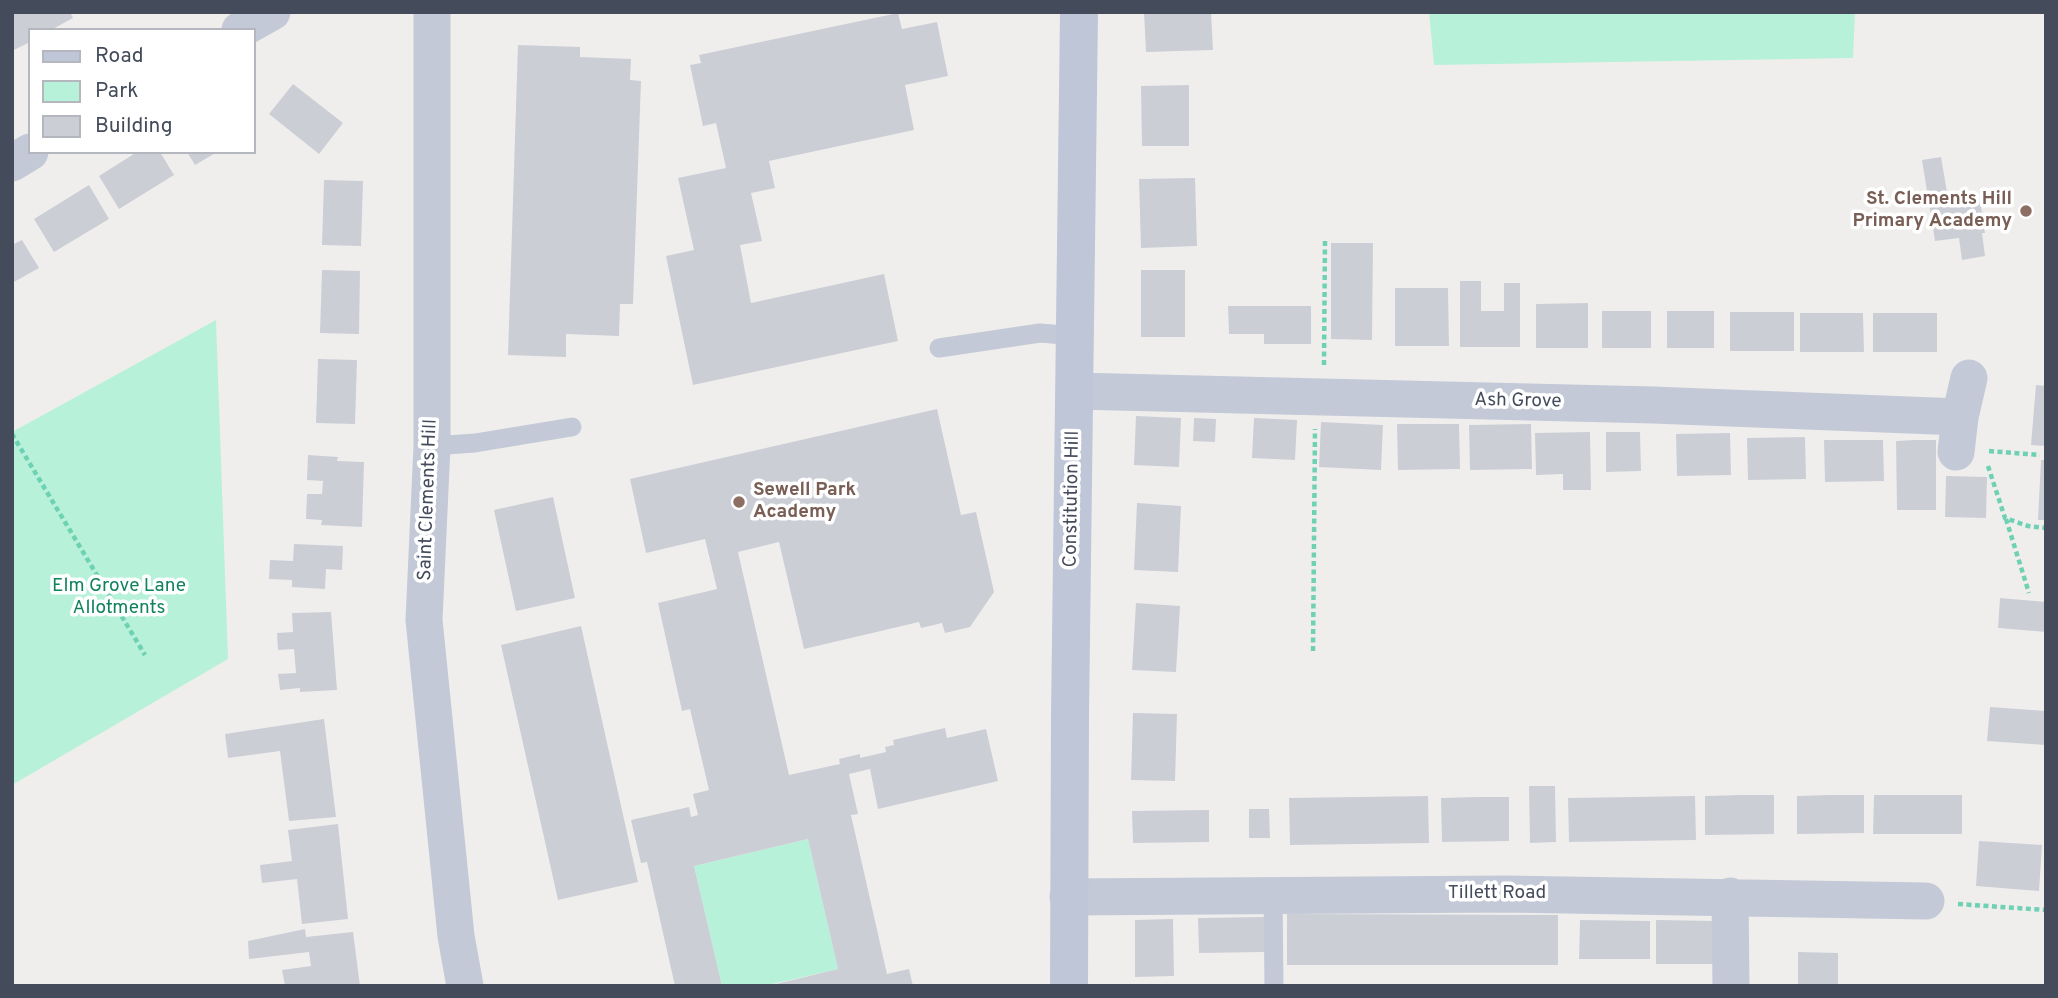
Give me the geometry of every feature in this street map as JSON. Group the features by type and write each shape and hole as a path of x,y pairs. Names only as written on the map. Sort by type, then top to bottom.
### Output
{"main road":[{"name":"Constitution Hill","path":"1069,986 1079,12"}],"street":[{"path":"244,28 272,12"},
{"name":"Saint Clements Hill","path":"426,17 432,446 424,620 455,922 465,986"},
{"path":"12,163 28,153"},
{"path":"1968,445 1969,378"},
{"name":"Ash Grove","path":"1075,391 1653,405 1968,445"},
{"name":"Tillett Road","path":"1068,897 1506,894 1926,901"},
{"path":"1730,896 1731,986"}],"lane":[{"path":"939,348 1040,333 1076,336"},
{"path":"432,446 474,443 572,427"},
{"path":"1273,894 1274,986"}],"path":[{"path":"1313,651 1325,240"},
{"path":"12,434 145,655"},
{"path":"1968,445 1979,446 1988,451 2040,455"},
{"path":"1968,445 2006,518 2029,593"},
{"path":"2006,518 2028,526 2046,527"},
{"path":"1926,901 2046,910"}],"green space":[{"path":"1429,12 1855,12 1853,58 1434,65"},
{"name":"Elm Grove Lane Allotments","path":"216,320 228,659 12,785 12,432"},
{"path":"808,839 838,969 764,986 722,986 694,866"}],"building":[{"path":"12,12 70,12 73,18 55,28 28,28 28,43 12,51"},
{"path":"1144,12 1211,12 1213,50 1146,52"},
{"path":"898,13 902,29 937,22 948,76 905,85 914,130 769,161 775,188 751,193 762,241 740,245 751,303 884,274 898,341 693,385 666,256 694,250 678,178 726,168 716,123 703,126 690,65 701,63 699,55"},
{"path":"518,45 580,47 580,57 631,59 630,80 641,81 633,304 620,304 619,336 566,334 566,357 508,355"},
{"path":"293,84 343,123 319,154 269,114"},
{"path":"1189,85 1189,146 1142,146 1141,86"},
{"path":"134,154 161,154 174,175 119,209 99,176"},
{"path":"188,154 214,154 195,165"},
{"path":"1941,157 1949,204 1980,200 1985,256 1962,260 1959,238 1935,241 1922,160"},
{"path":"1195,178 1197,246 1141,248 1139,179"},
{"path":"324,180 363,181 361,246 322,245"},
{"path":"89,185 109,219 54,252 34,219"},
{"path":"22,240 39,268 12,283 12,245"},
{"path":"1331,243 1373,243 1372,340 1331,339"},
{"path":"322,270 360,271 359,334 320,333"},
{"path":"1141,270 1185,270 1185,337 1141,337"},
{"path":"1460,281 1481,281 1481,311 1504,311 1504,283 1520,283 1520,347 1460,347"},
{"path":"1395,288 1448,288 1449,346 1395,346"},
{"path":"1588,303 1588,348 1536,348 1536,304"},
{"path":"1228,306 1311,306 1311,344 1264,344 1264,334 1229,334"},
{"path":"1602,311 1651,311 1651,348 1602,348"},
{"path":"1667,311 1714,311 1714,348 1667,348"},
{"path":"1730,312 1794,312 1794,351 1730,351"},
{"path":"1800,313 1863,313 1864,352 1800,352"},
{"path":"1873,313 1937,313 1937,352 1873,352"},
{"path":"318,359 357,360 355,424 316,423"},
{"path":"2036,385 2046,386 2046,446 2031,445"},
{"path":"937,409 961,515 976,512 994,592 970,627 945,633 942,623 921,628 919,622 804,649 779,542 738,552 789,775 840,764 839,759 860,754 860,758 886,752 885,747 894,745 893,740 945,728 947,738 986,729 998,781 878,809 870,769 849,774 858,814 851,815 887,974 909,969 913,986 768,986 838,969 808,839 694,866 722,986 675,986 647,862 641,863 631,820 689,807 691,817 698,815 693,794 709,790 690,709 682,711 658,603 717,589 705,539 646,553 630,479"},
{"path":"1136,416 1181,418 1179,467 1134,465"},
{"path":"1194,418 1216,419 1215,442 1193,441"},
{"path":"1254,418 1297,420 1295,460 1252,458"},
{"path":"1321,422 1383,425 1381,470 1319,467"},
{"path":"1397,424 1459,424 1460,469 1398,470"},
{"path":"1531,424 1532,469 1470,470 1469,425"},
{"path":"1590,432 1591,490 1563,490 1563,474 1536,475 1535,433"},
{"path":"1606,432 1640,432 1641,471 1606,472"},
{"path":"1730,433 1731,475 1677,476 1676,434"},
{"path":"1805,437 1806,479 1748,480 1747,438"},
{"path":"1824,440 1883,440 1884,481 1825,482"},
{"path":"1936,440 1936,510 1897,510 1896,441"},
{"path":"308,455 338,457 337,461 364,462 362,527 321,525 322,520 306,519 307,494 322,494 323,481 307,480"},
{"path":"2041,460 2046,460 2046,520 2038,520"},
{"path":"1946,476 1987,477 1986,518 1945,517"},
{"path":"553,497 575,598 516,611 494,510"},
{"path":"1137,503 1181,506 1178,572 1134,570"},
{"path":"294,544 343,546 342,570 326,569 325,589 292,587 292,580 269,579 270,560 293,561"},
{"path":"2000,598 2046,602 2046,632 1998,628"},
{"path":"1136,603 1180,606 1176,672 1132,670"},
{"path":"331,612 337,690 280,690 278,674 296,673 294,649 278,650 277,633 293,632 292,613"},
{"path":"581,626 638,882 558,900 501,645"},
{"path":"1990,707 2046,711 2046,745 1987,741"},
{"path":"1133,713 1177,714 1175,781 1131,780"},
{"path":"324,719 336,817 289,821 280,751 228,758 225,734"},
{"path":"1529,786 1555,786 1556,842 1530,843"},
{"path":"1774,795 1774,834 1705,835 1705,796"},
{"path":"1864,795 1864,833 1797,834 1797,796"},
{"path":"1874,795 1962,795 1962,834 1873,834"},
{"path":"1428,796 1429,843 1290,845 1289,798"},
{"path":"1695,796 1696,840 1569,842 1568,798"},
{"path":"1509,797 1509,841 1442,842 1441,798"},
{"path":"1249,809 1269,809 1270,838 1249,838"},
{"path":"1209,810 1209,842 1133,843 1132,811"},
{"path":"338,824 348,919 302,924 297,879 262,883 260,865 292,861 288,830"},
{"path":"1979,841 2042,845 2039,891 1976,886"},
{"path":"1287,914 1558,915 1558,965 1287,965"},
{"path":"1264,917 1265,952 1199,953 1198,918"},
{"path":"1173,919 1174,976 1135,977 1135,920"},
{"path":"1580,920 1650,921 1650,959 1579,959"},
{"path":"1656,920 1716,921 1715,964 1656,964"},
{"path":"305,929 306,937 353,932 360,986 285,986 282,970 311,966 309,952 249,959 248,941"},
{"path":"1798,952 1838,953 1838,986 1798,986"}],"place":[{"name":"St. Clements Hill Primary Academy","path":"2026,211"},
{"name":"Sewell Park Academy","path":"739,502"}]}
